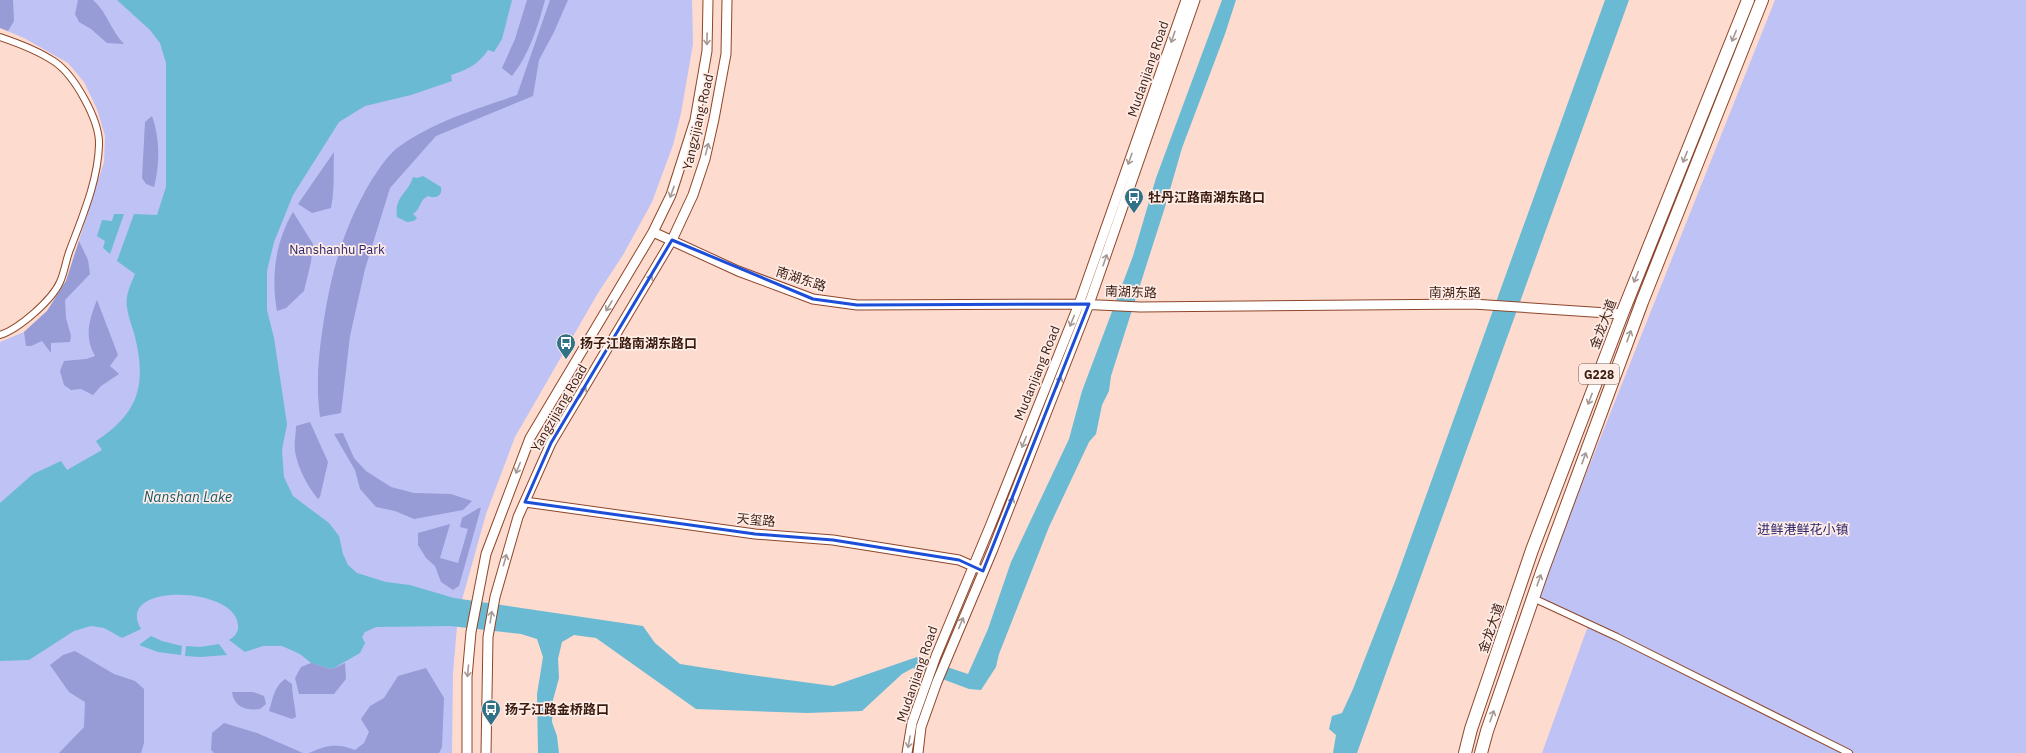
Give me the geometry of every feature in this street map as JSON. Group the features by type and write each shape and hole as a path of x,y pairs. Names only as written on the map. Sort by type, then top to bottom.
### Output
{"highway":[{"name":"金龙大道","path":"1465,753 1532,550 1622,314 1748,0"},
{"name":"G228","path":"1481,753 1533,598 1642,302 1762,0"}],"street":[{"name":"Yangzijiang Road","path":"467,753 468,677 471,632 486,554 530,438 653,232 671,195 695,120 707,51 708,0"},
{"name":"Yangzijiang Road","path":"486,753 488,637 495,597 518,517 551,444 672,240 692,195 704,159 714,119 726,54 727,0"},
{"name":"Mudanjiang Road","path":"907,753 912,723 936,656 1079,304 1186,0"},
{"name":"Mudanjiang Road","path":"918,753 921,727 937,682 1090,304 1195,0"},
{"path":"0,37 18,43 56,62 73,80 94,116 99,144 96,170 82,217 68,253 60,282 46,300 23,322 7,333 0,335"},
{"name":"南湖东路","path":"653,232 738,271 813,299 857,305 1485,305 1622,314"},
{"name":"天玺路","path":"525,502 755,534 833,540 959,560 983,571"},
{"path":"1533,598 1617,637 1849,753"}],"highlighted area":[{"path":"672,240 813,299 857,305 1089,304 983,571 959,560 833,540 755,534 525,502 551,443"}],"green space":[{"name":"Nanshanhu Park","path":"0,0 692,0 693,44 681,113 673,145 652,202 623,255 598,293 515,437 486,514 462,600 457,626 453,673 452,753 0,753 0,342 24,332 47,311 66,281 104,162 105,136 97,109 84,82 68,63 24,38 0,28"},
{"name":"进鲜港鲜花小镇","path":"1775,0 2026,0 2026,753 1542,753 1588,626 1535,602"}],"shaded area":[{"path":"0,0 13,0 14,21 8,31 0,28"},
{"path":"78,0 93,0 102,10 124,44 107,43 91,29 79,22 75,14"},
{"path":"527,0 545,0 528,50 512,76 502,68 515,39"},
{"path":"550,0 568,0 554,32 539,60 533,96 436,136 390,188 365,269 350,336 341,413 320,417 318,372 326,306 334,269 346,234 361,199 380,167 388,157 396,149 413,137 427,129 517,95"},
{"path":"152,116 158,142 158,160 154,187 146,184 142,178 145,122"},
{"path":"334,152 331,208 312,213 298,204"},
{"path":"293,212 313,244 311,262 304,291 286,308 277,311 274,286 276,260 282,235"},
{"path":"79,241 88,260 90,274 65,300 66,318 71,336 70,342 51,343 51,353 42,341 31,346 26,346 24,332 47,311 66,281"},
{"path":"97,300 118,355 110,366 119,374 101,386 93,395 81,389 71,390 64,385 60,371 64,361 86,359 95,356 90,342 89,328"},
{"path":"310,422 328,462 320,497 318,499 310,488 298,464 295,451 296,426"},
{"path":"343,433 354,458 366,471 391,487 414,493 451,494 472,501 463,510 414,519 395,511 376,507 360,489 355,470 334,434"},
{"path":"481,508 459,586 453,590 441,582 435,566 426,558 418,545 418,533 450,524 440,558 458,563 468,529 460,527 462,518"},
{"path":"75,651 114,674 135,681 144,689 144,743 141,753 59,753 84,727 85,702 69,692 50,665 63,655"},
{"path":"311,663 332,669 345,663 346,679 334,694 299,694 295,678 301,667"},
{"path":"426,668 444,698 442,747 439,753 309,753 321,748 332,746 343,746 355,750 364,743 369,732 361,719 370,706 384,698 398,676"},
{"path":"285,679 292,684 296,717 292,719 269,711 276,689"},
{"path":"232,692 253,692 264,696 266,704 260,709 242,707 235,701"},
{"path":"224,723 257,733 303,753 214,753 211,750 212,733"}],"water":[{"name":"Nanshan Lake","path":"117,0 512,0 502,39 494,52 488,50 481,59 472,66 451,75 452,81 411,95 365,106 339,122 293,195 274,242 267,271 267,310 274,338 287,424 282,450 284,477 293,496 329,523 339,536 343,554 348,565 357,573 386,582 410,585 454,598 643,626 655,643 680,664 833,686 917,657 968,674 988,629 1011,562 1069,439 1082,391 1133,256 1156,178 1222,0 1236,0 1225,34 1182,148 1165,207 1111,376 1109,391 1102,405 1096,434 1089,442 1049,527 999,654 996,667 981,690 969,689 913,668 902,674 862,711 807,713 696,709 596,638 574,635 562,642 558,659 559,678 553,700 552,722 557,736 559,753 538,753 537,694 543,657 537,639 521,634 450,626 376,627 365,632 362,637 365,643 360,653 332,669 311,663 300,654 282,646 263,646 245,652 229,640 236,634 238,629 238,625 232,612 218,603 199,597 178,595 159,597 144,603 137,614 141,629 122,638 104,628 91,626 74,631 29,660 0,661 0,503 33,474 61,461 67,470 102,450 96,441 111,430 131,407 136,395 139,381 140,367 138,351 127,306 128,291 135,274 117,261 134,214 157,215 166,187 166,63 160,43 150,30"},
{"path":"1605,0 1629,0 1357,753 1333,753 1336,735 1329,729 1332,716 1342,713 1353,689 1396,579"},
{"path":"423,176 441,187 441,193 436,197 428,196 425,198 413,214 417,218 414,221 407,222 397,217 399,200 411,183 413,177 417,178"},
{"path":"114,214 124,214 110,254 103,248 105,241 97,236 102,220 112,221"},
{"path":"151,636 162,641 182,646 181,655 158,652 139,645"},
{"path":"219,644 227,655 200,657 185,656 186,646 200,647"}],"place":[{"name":"牡丹江路南湖东路口","path":"1134,214"},
{"name":"扬子江路南湖东路口","path":"566,360"},
{"name":"扬子江路金桥路口","path":"491,726"}]}
